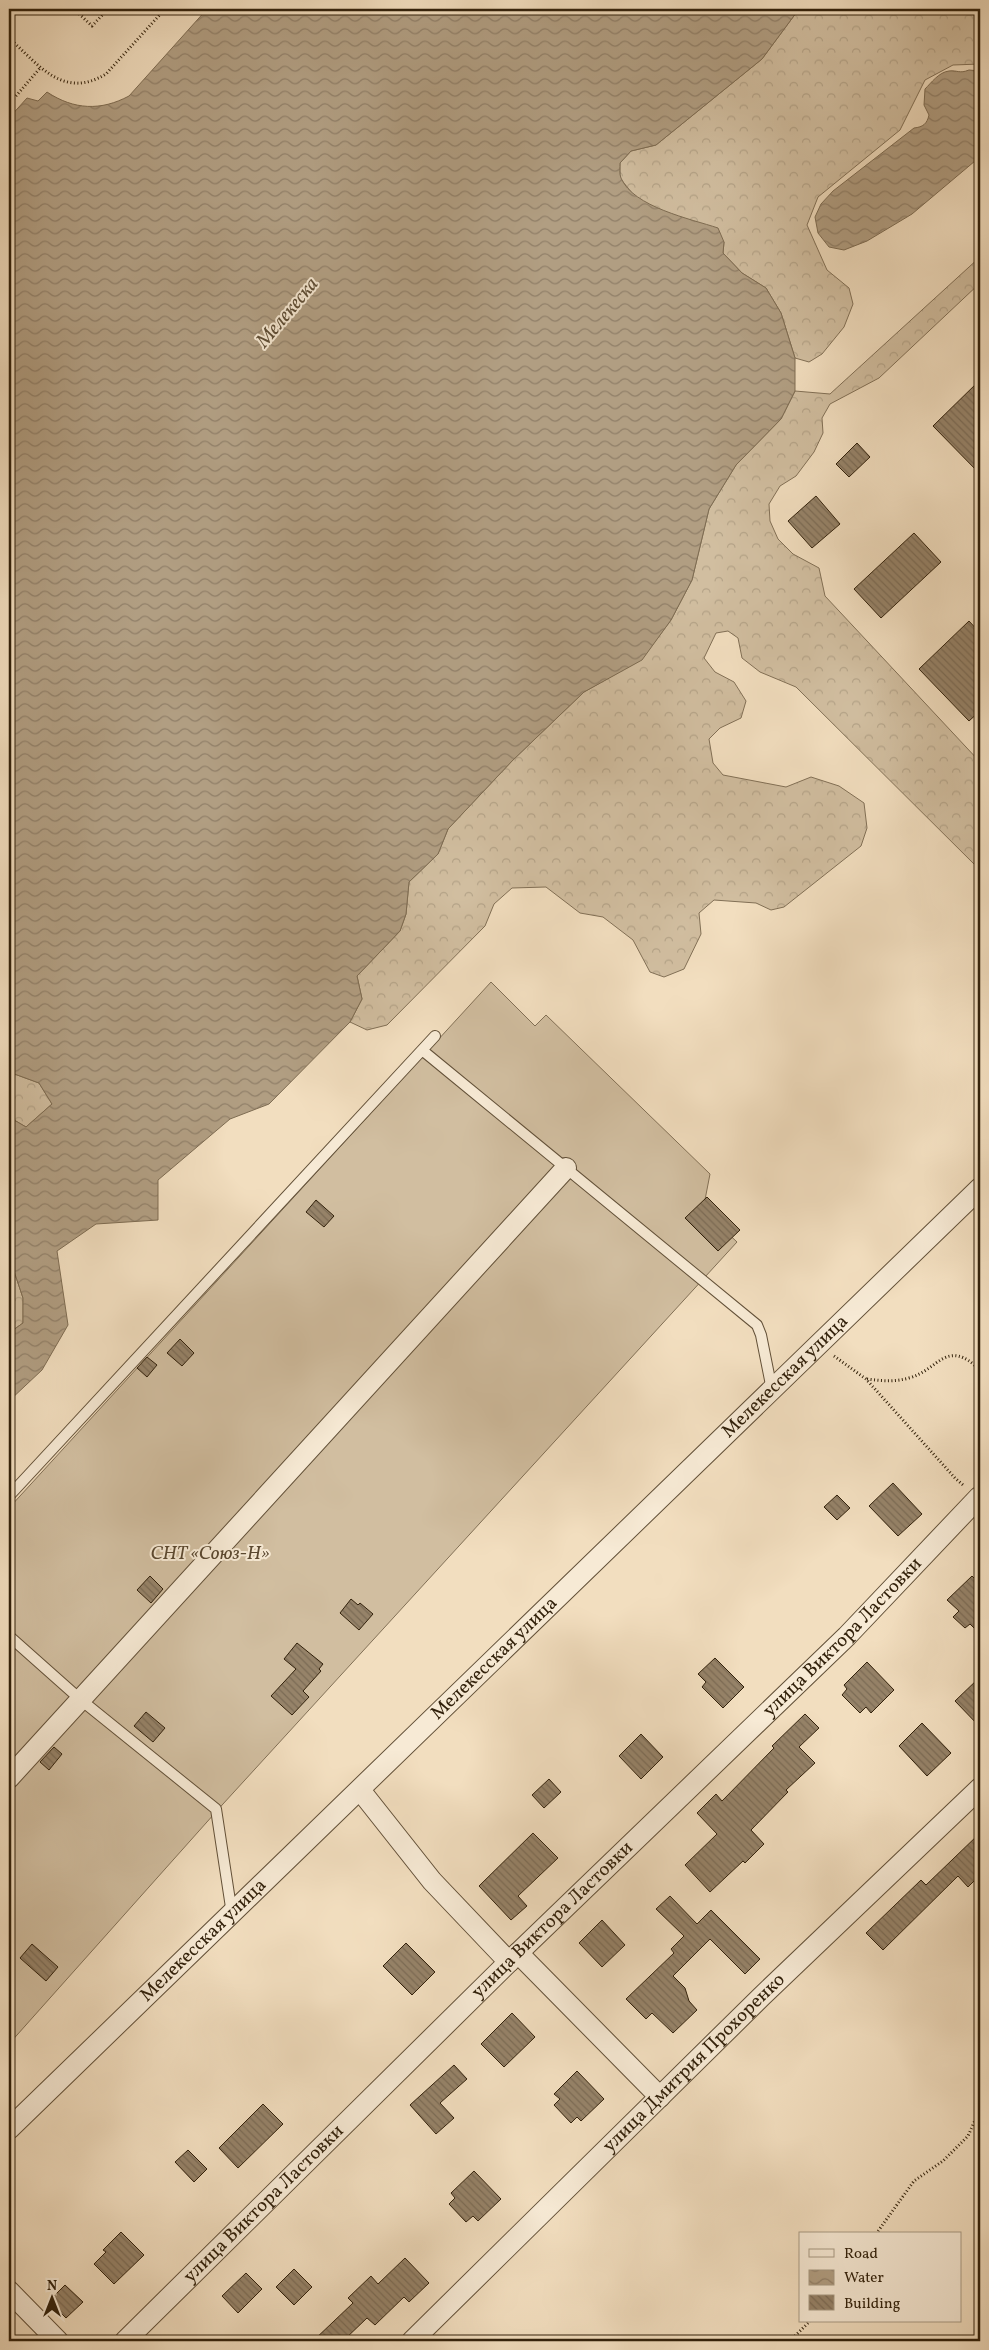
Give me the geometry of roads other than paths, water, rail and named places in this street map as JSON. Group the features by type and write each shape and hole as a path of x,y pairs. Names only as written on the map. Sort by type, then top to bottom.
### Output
{"street":[{"path":"9,1778 566,1168"},
{"name":"Мелекесская улица","path":"9,2129 980,1188"},
{"name":"улица Виктора Ластовки","path":"125,2341 513,1958 847,1636 979,1497"},
{"name":"улица Дмитрия Прохоренко","path":"412,2341 768,1990 980,1788"},
{"path":"360,1790 432,1881 660,2097"},
{"path":"9,2291 58,2341"}],"lane":[{"path":"9,1496 435,1036"},
{"path":"422,1050 757,1325 761,1335 772,1390"},
{"path":"9,1636 81,1700 216,1809 232,1914"}],"water":[{"name":"Мелекеска","path":"207,9 799,9 762,59 656,145 631,151 620,163 621,178 637,197 679,216 718,228 724,242 723,253 742,273 766,288 781,313 795,358 795,391 781,419 736,465 709,509 692,580 671,620 642,660 584,692 512,761 448,829 438,854 409,882 406,914 400,931 357,976 362,999 350,1022 269,1104 230,1119 158,1180 158,1220 96,1224 57,1251 68,1325 42,1370 9,1401 9,1333 23,1323 23,1298 9,1256 9,1117 26,1127 52,1104 39,1083 9,1072 9,118 27,98 38,101 47,92 67,102 88,106 108,104 129,96"},
{"path":"980,71 980,160 975,161 912,214 867,241 844,250 829,247 818,233 815,217 821,204 833,191 914,128 926,123 929,115 924,105 925,89 936,78 945,72"}],"park label":[{"name":"СНТ «Союз-Н»","path":"210,1554"}]}
